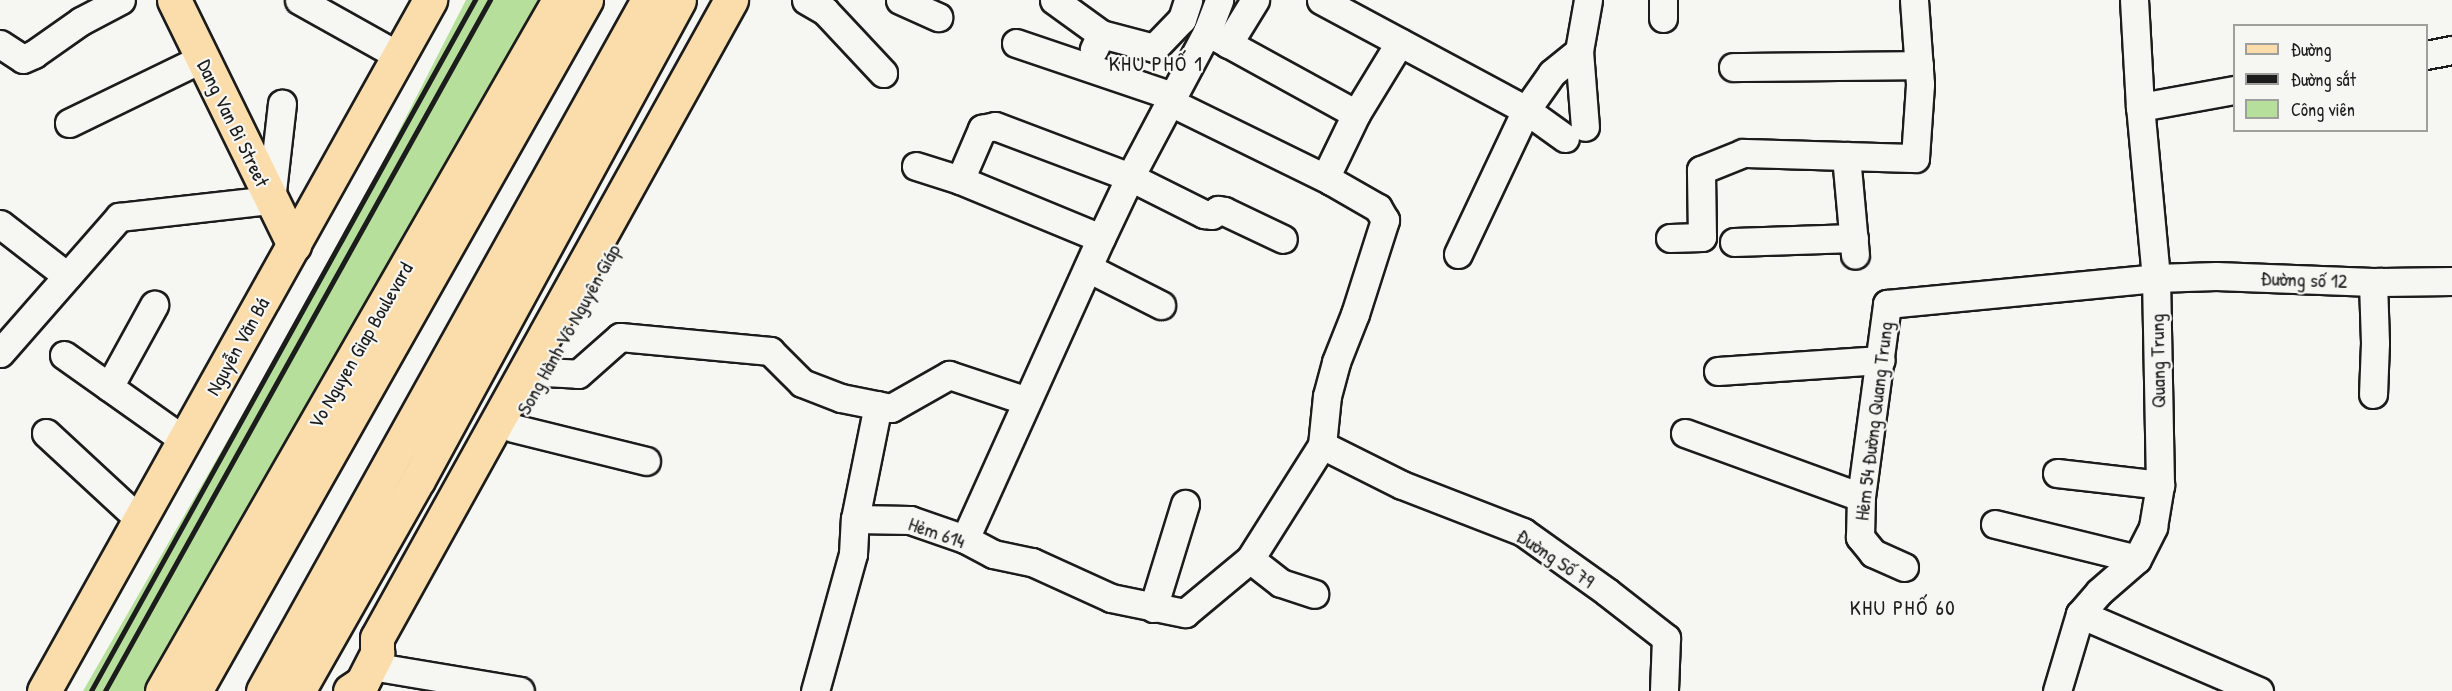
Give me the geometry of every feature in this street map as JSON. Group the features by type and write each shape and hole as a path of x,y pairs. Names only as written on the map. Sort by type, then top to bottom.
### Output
{"main road":[{"name":"Dang Van Bi Street","path":"174,0 294,245"},
{"name":"Nguyễn Văn Bá","path":"44,691 430,0"},
{"name":"Vo Nguyen Giap Boulevard","path":"162,691 559,0"},
{"name":"Vo Nguyen Giap Boulevard","path":"195,691 586,0"},
{"path":"263,691 648,0"},
{"path":"298,691 418,480 679,0"},
{"name":"Song Hành Võ Nguyên Giáp","path":"364,677 377,638 731,0"},
{"name":"Song Hành Võ Nguyên Giáp","path":"364,677 393,641 753,0"}],"street":[{"path":"0,44 23,59 34,54 81,21 121,0"},
{"path":"299,0 399,56"},
{"path":"806,0 825,11 883,73"},
{"path":"900,0 938,17"},
{"path":"1054,0 1101,34 1154,48 1182,19 1188,0"},
{"path":"1217,38 1219,0"},
{"path":"965,539 1130,177 1172,99 1217,38 1255,0"},
{"path":"1321,0 1526,110 1575,133 1579,51 1585,29 1588,0"},
{"path":"1670,238 1702,237 1701,170 1743,153 1915,158 1919,65 1914,0"},
{"name":"Quang Trung","path":"2056,691 2080,614 2099,592 2137,559 2153,527 2160,485 2156,278 2140,107 2134,0"},
{"path":"1085,66 1101,34"},
{"path":"1217,38 1356,114"},
{"path":"1331,181 1328,172 1356,114 1400,42"},
{"path":"1016,43 1172,99 1331,181 1378,208 1384,220 1355,314 1336,362 1327,396 1322,445 1250,559 1281,583 1314,594"},
{"path":"2428,55 2452,50"},
{"path":"1458,254 1526,110 1552,73 1579,51"},
{"path":"69,123 203,58"},
{"path":"1733,67 1919,65"},
{"path":"2140,107 2233,90"},
{"path":"0,353 119,217 271,200 282,104"},
{"path":"960,180 982,129 995,126 1130,177 1204,214 1212,215 1218,210 1224,211 1283,239"},
{"path":"1734,242 1854,246 1846,156"},
{"path":"916,166 960,180 1101,237"},
{"path":"0,224 67,276"},
{"path":"1088,268 1161,305"},
{"name":"Đường số 12","path":"2156,278 2216,276 2373,282 2452,282"},
{"name":"Hẻm 54 Đường Quang Trung","path":"1904,567 1873,553 1860,537 1861,497 1887,304 2156,278"},
{"path":"2373,282 2375,343 2373,394"},
{"path":"108,387 154,305"},
{"path":"544,372 578,374 620,337 770,351 802,383 841,398 891,408 949,375 1027,401"},
{"path":"64,355 184,440"},
{"path":"1718,371 1881,360"},
{"path":"815,691 853,554 855,519 878,405"},
{"path":"513,428 646,461"},
{"path":"46,433 140,520"},
{"path":"1685,433 1861,497"},
{"name":"Đường Số 79","path":"1322,445 1402,485 1523,532 1607,592 1666,638 1664,691"},
{"path":"2057,473 2160,485"},
{"path":"1153,608 1185,504"},
{"name":"Hẻm 614","path":"855,519 910,520 965,539 993,554 1032,562 1111,598 1185,613 1250,559"},
{"path":"1995,524 2137,559"},
{"path":"2080,614 2259,691"},
{"path":"364,677 520,691"}],"green space":[{"path":"466,0 538,0 465,134 148,691 83,691 343,240"}],"railway":[{"path":"91,691 475,0"},
{"path":"105,691 490,0"}],"district":[{"name":"KHU PHỐ 1","path":"1156,64"},
{"name":"KHU PHỐ 60","path":"1903,608"}]}
